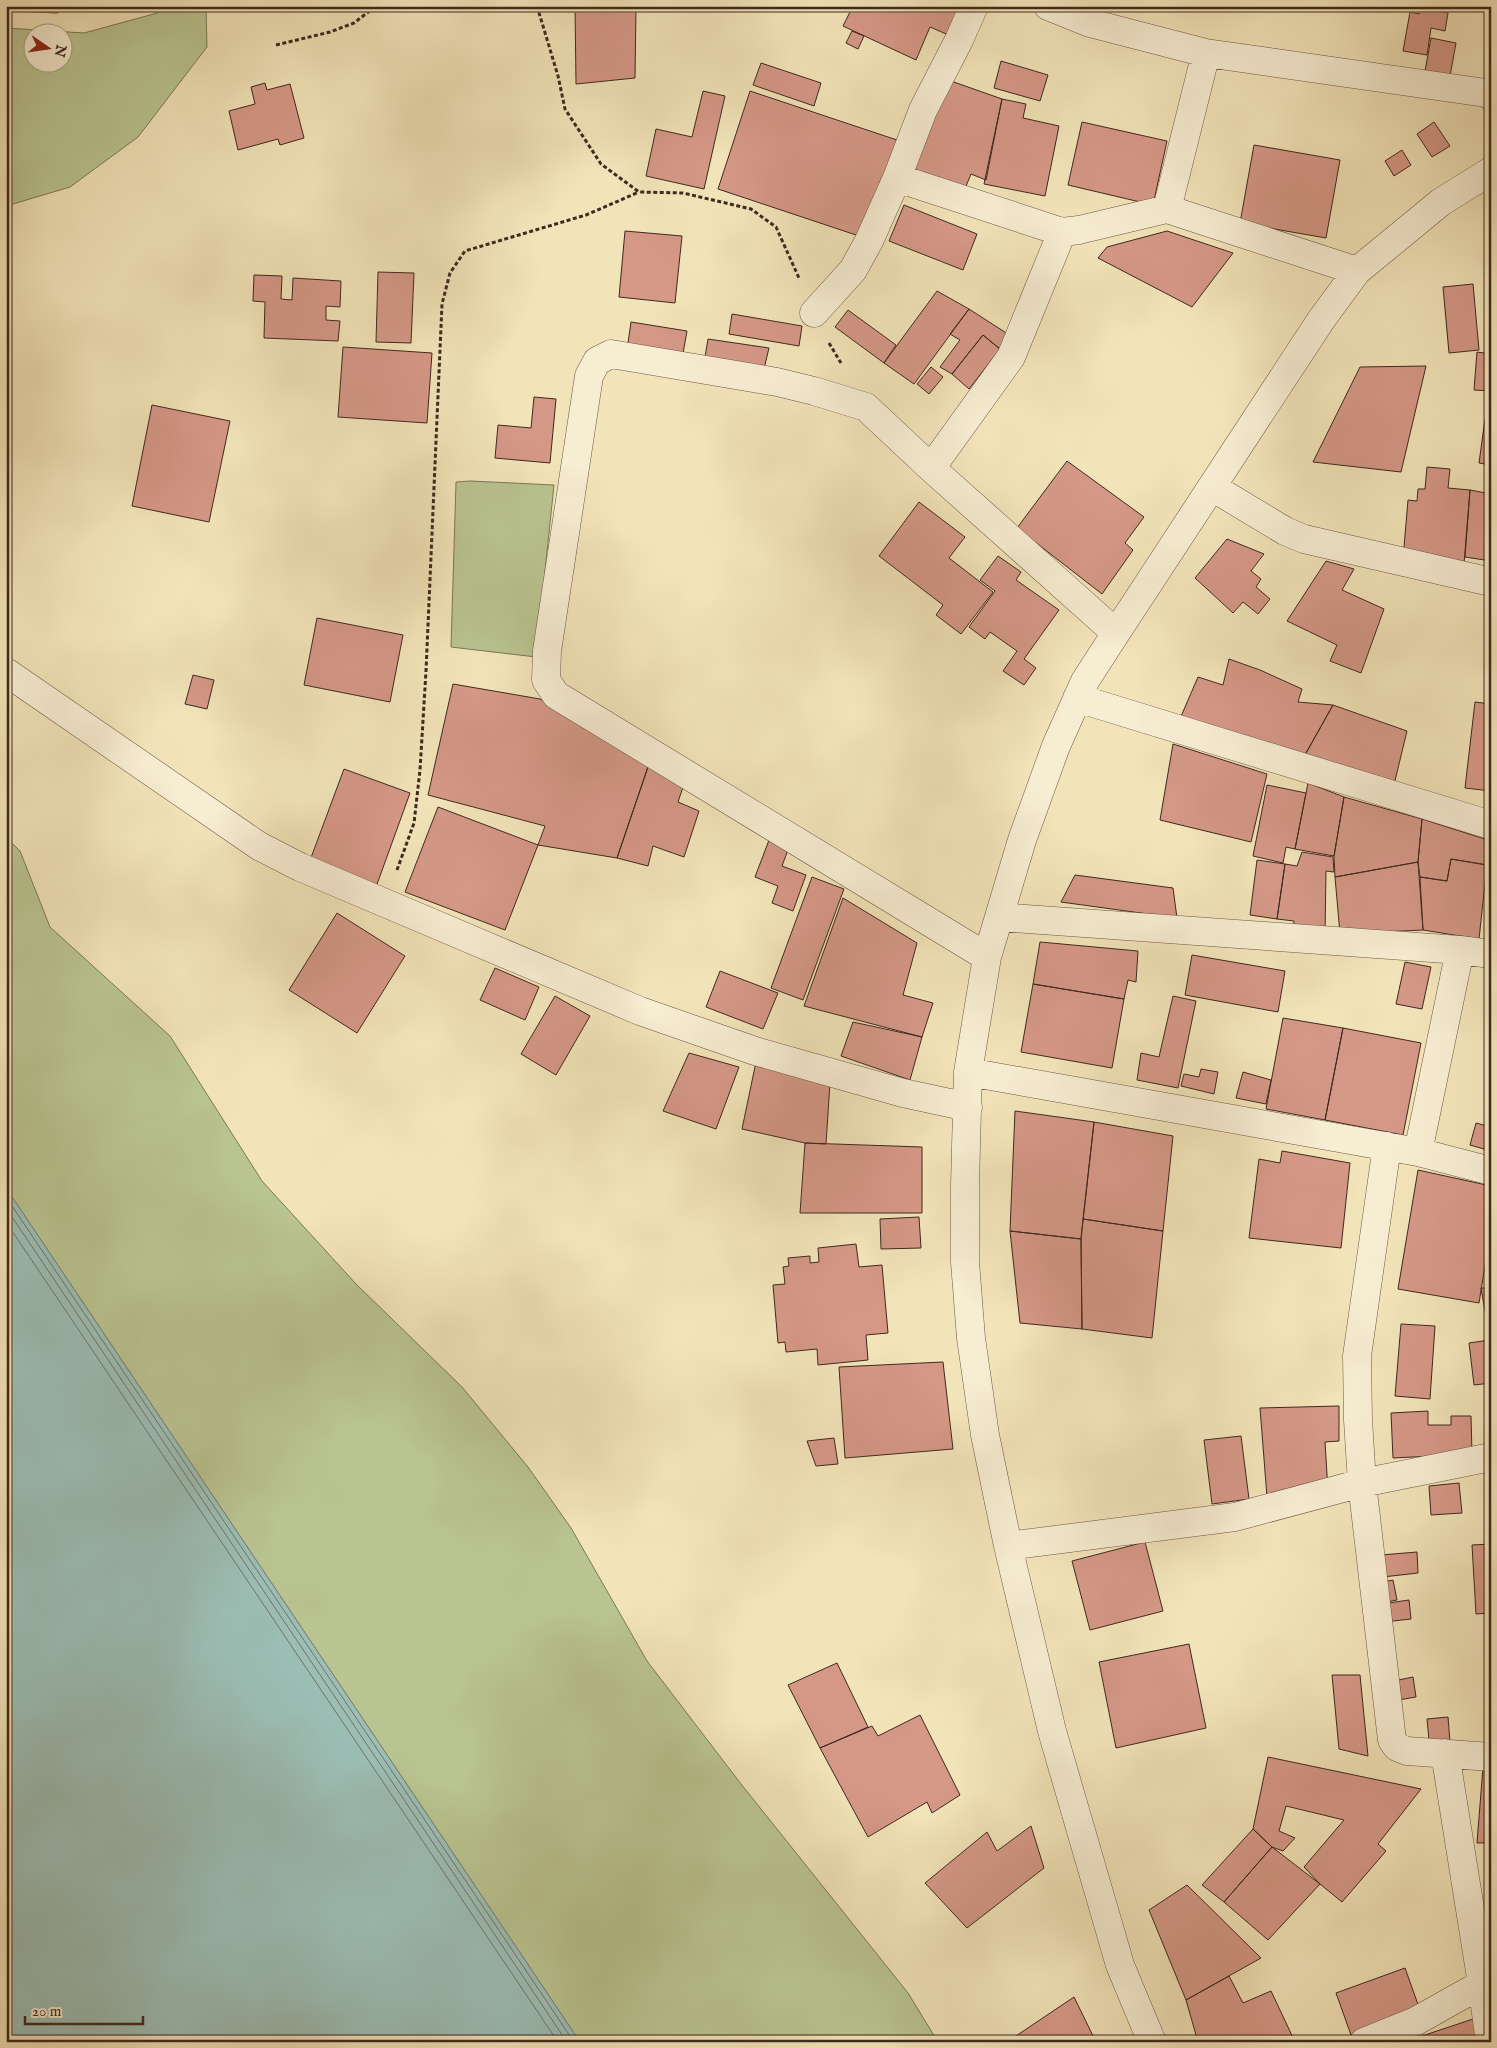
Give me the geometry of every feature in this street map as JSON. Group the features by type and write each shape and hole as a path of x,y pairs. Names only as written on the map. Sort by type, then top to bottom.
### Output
{"street":[{"path":"814,313 853,270 869,241 897,178 923,110 959,40 974,6"},
{"path":"1048,6 1092,15 1206,53 1428,84 1486,93 1491,96"},
{"path":"1168,209 1206,53"},
{"path":"1152,2042 1120,1965 1052,1731 1008,1546 985,1435 971,1338 965,1262 965,1185 968,1072 988,957 1022,840 1056,746 1085,681 1321,320 1357,271 1442,202 1491,171"},
{"path":"897,178 1062,232 1079,230 1168,209 1357,271"},
{"path":"932,468 1011,356 1062,232"},
{"path":"988,957 556,696 546,680 547,651 589,376 597,361 611,354 777,382 866,407 1116,633"},
{"path":"1212,487 1285,531 1304,539 1491,582"},
{"path":"6,672 259,846 300,868 640,1011 755,1051 968,1108"},
{"path":"1077,698 1491,824"},
{"path":"999,917 1460,950 1491,954"},
{"path":"1418,1152 1460,950"},
{"path":"968,1072 1387,1146 1491,1171"},
{"path":"1387,1146 1357,1356 1358,1420 1362,1483 1392,1740 1398,1748 1407,1751 1491,1757"},
{"path":"1008,1546 1235,1517 1362,1483 1491,1457"},
{"path":"1446,1753 1487,1983 1490,2042"},
{"path":"1364,2042 1416,2021 1487,1983"}],"path":[{"path":"276,45 330,32 354,23 376,6"},
{"path":"537,6 558,76 565,109 601,164 639,192"},
{"path":"385,903 414,823 420,770 427,661 442,304 450,273 465,251 586,215 639,192 684,193 751,208 776,227 824,334 866,407"}],"green space":[{"path":"183,6 206,9 207,47 138,137 70,187 6,206 6,28 22,29 22,72 72,72 72,32 84,33"},
{"path":"456,482 554,485 536,657 451,647"},
{"path":"6,837 20,851 50,927 170,1036 262,1181 356,1284 462,1387 528,1467 571,1528 647,1661 741,1784 908,1993 938,2042 580,2042 6,1188"}],"water":[{"path":"6,1188 580,2042 6,2042"}],"building":[{"path":"11,6 59,6 58,13 11,11"},
{"path":"575,6 636,6 635,78 576,84"},
{"path":"853,6 968,6 953,37 930,27 916,60 843,26"},
{"path":"1420,6 1433,6 1433,10 1448,13 1445,31 1431,28 1427,55 1403,51 1410,12 1419,14"},
{"path":"852,31 864,36 858,49 846,43"},
{"path":"1431,38 1456,43 1450,76 1425,71"},
{"path":"1001,61 1048,75 1040,101 994,88"},
{"path":"761,63 821,83 814,106 753,85"},
{"path":"951,81 1002,99 986,180 971,174 962,196 909,175"},
{"path":"265,83 267,90 290,84 304,138 280,145 278,139 238,150 229,111 255,104 251,87"},
{"path":"703,91 725,96 704,189 646,176 656,129 692,137"},
{"path":"750,91 900,141 868,239 718,189"},
{"path":"1002,99 1026,104 1023,118 1059,126 1045,196 984,184"},
{"path":"1082,122 1167,141 1153,205 1068,185"},
{"path":"1434,122 1450,146 1432,157 1417,134"},
{"path":"1254,145 1340,160 1326,238 1240,223"},
{"path":"1402,150 1411,165 1394,176 1385,161"},
{"path":"904,205 977,234 963,270 889,241"},
{"path":"625,231 682,236 675,303 619,297"},
{"path":"1167,231 1233,253 1192,307 1098,258 1107,247"},
{"path":"378,272 414,273 411,343 376,342"},
{"path":"254,275 282,276 281,299 292,300 293,278 341,281 340,307 326,306 326,320 340,321 338,341 264,338 265,302 253,301"},
{"path":"1473,284 1479,350 1449,353 1443,287"},
{"path":"937,291 969,309 914,384 884,363"},
{"path":"969,309 1011,336 1000,349 983,335 952,374 940,367 960,340 950,334"},
{"path":"848,310 896,345 884,363 835,327"},
{"path":"732,314 802,326 799,346 729,334"},
{"path":"631,322 687,331 682,359 627,350"},
{"path":"983,335 1000,349 969,389 952,374"},
{"path":"708,339 769,348 763,373 704,363"},
{"path":"343,347 432,353 427,423 338,417"},
{"path":"1477,352 1491,354 1491,391 1474,390"},
{"path":"1426,366 1401,472 1313,462 1360,367"},
{"path":"931,367 943,377 929,394 917,384"},
{"path":"534,397 556,399 550,463 495,458 498,425 531,428"},
{"path":"152,405 230,421 209,522 132,506"},
{"path":"1485,419 1491,419 1491,465 1479,463"},
{"path":"1067,461 1144,517 1125,543 1133,550 1102,594 1017,528"},
{"path":"1427,467 1450,469 1448,488 1470,490 1464,564 1403,559 1408,500 1417,501 1418,489 1425,489"},
{"path":"1470,490 1491,494 1491,561 1465,557"},
{"path":"919,502 965,537 949,558 993,592 961,634 936,615 943,605 879,556"},
{"path":"1227,539 1264,554 1251,571 1261,579 1256,587 1270,599 1258,614 1243,602 1233,613 1195,578"},
{"path":"998,556 1021,572 1016,580 1059,610 1024,659 1036,668 1024,685 1003,671 1017,651 990,632 985,639 969,627 995,591 980,580"},
{"path":"1326,561 1354,569 1342,590 1384,609 1361,673 1330,661 1337,645 1287,621"},
{"path":"317,618 403,635 390,702 304,685"},
{"path":"1229,659 1260,670 1302,689 1298,702 1333,705 1301,762 1179,721 1198,677 1223,685"},
{"path":"193,675 214,680 207,709 185,704"},
{"path":"453,684 540,699 650,761 617,858 538,845 545,826 428,795"},
{"path":"1475,702 1491,704 1491,791 1465,788"},
{"path":"1333,705 1407,731 1392,793 1301,762"},
{"path":"1173,744 1267,774 1251,842 1160,820"},
{"path":"650,761 684,784 678,802 699,811 684,857 653,846 648,866 617,858"},
{"path":"344,769 410,793 376,887 309,863"},
{"path":"1308,783 1344,797 1334,856 1295,849"},
{"path":"1267,785 1306,793 1295,849 1286,847 1283,863 1253,856"},
{"path":"1344,797 1422,819 1418,862 1335,877 1334,856"},
{"path":"438,807 538,845 505,930 405,892"},
{"path":"1422,819 1491,841 1487,865 1451,859 1447,881 1420,877 1418,862"},
{"path":"769,840 789,847 782,866 806,875 793,911 772,903 778,886 755,877"},
{"path":"1302,852 1333,857 1334,872 1326,871 1325,934 1293,933 1294,921 1277,919 1285,864 1297,866"},
{"path":"1451,859 1487,865 1479,939 1423,930 1420,877 1447,881"},
{"path":"1257,860 1285,864 1277,919 1250,915"},
{"path":"1418,862 1423,930 1340,934 1335,877"},
{"path":"1075,875 1173,888 1177,918 1061,902"},
{"path":"812,877 844,889 803,1000 771,988"},
{"path":"843,898 917,943 903,995 933,1003 922,1037 804,1006"},
{"path":"337,913 405,956 357,1033 289,990"},
{"path":"1040,942 1138,951 1136,982 1128,980 1124,999 1033,984"},
{"path":"1192,955 1285,971 1278,1012 1185,995"},
{"path":"1405,962 1431,967 1422,1009 1396,1004"},
{"path":"495,968 539,987 525,1020 480,1000"},
{"path":"720,971 778,993 763,1029 706,1007"},
{"path":"1033,984 1124,999 1112,1068 1021,1052"},
{"path":"555,996 590,1016 556,1075 521,1054"},
{"path":"1173,996 1196,1001 1178,1088 1137,1080 1141,1053 1159,1057"},
{"path":"1283,1018 1343,1028 1325,1120 1266,1109"},
{"path":"853,1022 922,1037 910,1080 841,1056"},
{"path":"1343,1028 1421,1043 1403,1135 1325,1120"},
{"path":"689,1053 739,1067 716,1129 663,1111"},
{"path":"756,1062 830,1083 826,1144 805,1143 742,1129"},
{"path":"1201,1069 1218,1072 1214,1094 1181,1086 1184,1074 1199,1077"},
{"path":"1243,1072 1271,1080 1266,1104 1236,1098"},
{"path":"1015,1111 1094,1122 1081,1239 1010,1231"},
{"path":"1094,1122 1173,1136 1163,1231 1083,1219"},
{"path":"1476,1123 1491,1127 1491,1151 1470,1145"},
{"path":"805,1143 922,1147 922,1213 800,1213"},
{"path":"1282,1151 1350,1163 1341,1248 1249,1238 1259,1159 1280,1163"},
{"path":"1418,1170 1491,1186 1491,1228 1479,1303 1398,1289"},
{"path":"919,1217 921,1248 881,1249 880,1219"},
{"path":"1083,1219 1163,1231 1152,1338 1082,1329 1081,1239"},
{"path":"1010,1231 1081,1239 1082,1329 1020,1323"},
{"path":"856,1244 859,1267 882,1265 888,1333 866,1335 868,1360 818,1365 817,1349 786,1352 785,1342 778,1343 773,1285 785,1284 783,1267 789,1266 788,1258 810,1256 810,1263 819,1262 818,1248"},
{"path":"1481,1288 1491,1288 1490,1350 1490,1340"},
{"path":"1401,1324 1435,1326 1430,1399 1395,1396"},
{"path":"1490,1340 1491,1383 1474,1385 1469,1343"},
{"path":"943,1362 953,1449 845,1458 839,1367"},
{"path":"1339,1406 1339,1441 1325,1442 1328,1491 1267,1497 1260,1408"},
{"path":"1428,1411 1428,1425 1451,1425 1451,1416 1471,1416 1472,1454 1393,1458 1391,1413"},
{"path":"1241,1436 1249,1499 1212,1504 1204,1440"},
{"path":"834,1438 838,1464 816,1466 807,1441"},
{"path":"1459,1483 1462,1513 1431,1515 1429,1486"},
{"path":"1145,1542 1163,1611 1090,1630 1072,1561"},
{"path":"1491,1544 1491,1613 1476,1614 1472,1545"},
{"path":"1417,1552 1418,1573 1383,1577 1381,1555"},
{"path":"1393,1580 1397,1600 1380,1603 1377,1583"},
{"path":"1409,1600 1411,1619 1384,1622 1382,1604"},
{"path":"1189,1644 1206,1728 1116,1748 1099,1662"},
{"path":"837,1663 868,1727 820,1748 788,1685"},
{"path":"1332,1675 1360,1675 1368,1756 1339,1749"},
{"path":"1413,1677 1416,1697 1398,1700 1394,1681"},
{"path":"920,1715 960,1795 932,1813 927,1802 868,1837 820,1748 872,1726 878,1736"},
{"path":"1448,1717 1450,1742 1429,1740 1427,1719"},
{"path":"1268,1757 1421,1789 1378,1844 1386,1851 1342,1902 1320,1884 1304,1867 1344,1820 1286,1806 1279,1831 1295,1838 1283,1851 1272,1847 1253,1829"},
{"path":"1483,1767 1491,1767 1491,1843 1477,1843"},
{"path":"1031,1826 1044,1868 967,1928 925,1883 987,1832 997,1851"},
{"path":"1253,1829 1272,1847 1224,1902 1202,1885"},
{"path":"1272,1847 1320,1884 1268,1940 1224,1902"},
{"path":"1187,1885 1261,1958 1186,2000 1149,1910"},
{"path":"1405,1968 1420,2010 1351,2035 1336,1993"},
{"path":"1229,1976 1243,2003 1271,1991 1295,2042 1198,2042 1186,2000"},
{"path":"1074,1997 1096,2042 1007,2042"},
{"path":"1476,2018 1481,2042 1424,2042 1422,2036"},
{"path":"1422,2036 1424,2042 1403,2042"}]}
